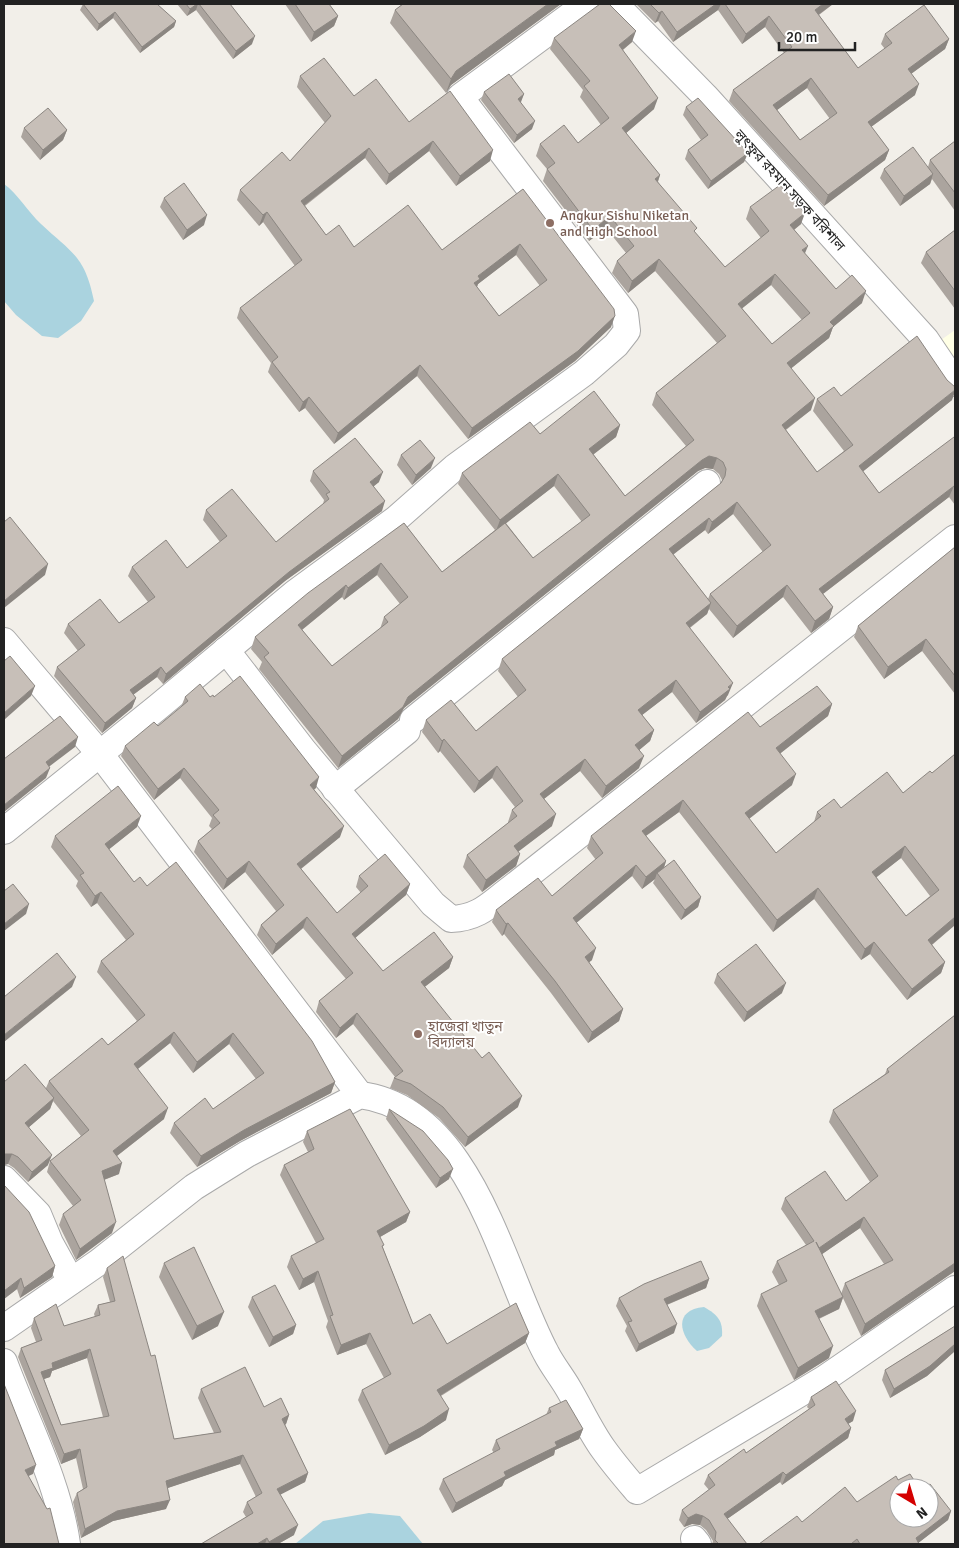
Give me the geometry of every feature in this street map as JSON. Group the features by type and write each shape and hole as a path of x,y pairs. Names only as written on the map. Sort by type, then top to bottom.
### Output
{"street":[{"path":"4,831 295,593 396,519 455,467 584,373 616,345 627,331 624,314 460,97 586,4"},
{"name":"লুৎফুর রহমান সড়ক বরিশাল","path":"615,4 706,96 920,333 955,383"},
{"path":"335,789 707,483"},
{"path":"226,650 335,789 433,904 451,919 467,918 513,887 955,538"},
{"path":"4,642 100,754 360,1095"},
{"path":"4,1328 72,1282 202,1182 247,1154 360,1095 380,1098 397,1106 415,1118 441,1140 474,1191 501,1244 546,1353 604,1449 637,1491 824,1380 955,1289"},
{"path":"4,1178 38,1214 50,1243 72,1282"},
{"path":"4,1362 49,1473 63,1515 67,1544"}],"shaded area":[{"path":"955,330 955,360 941,340"}],"water":[{"path":"4,184 36,219 76,256 86,274 94,301 81,321 58,338 42,336 16,315 4,301"},
{"path":"704,1307 719,1319 722,1326 722,1336 709,1348 697,1351 686,1338 682,1324 683,1318 687,1313"},
{"path":"369,1513 400,1516 423,1544 295,1544 323,1521"}],"building":[{"path":"83,4 157,4 176,21 142,47 115,12 99,24"},
{"path":"186,4 197,4 190,9"},
{"path":"199,4 230,4 255,36 236,51"},
{"path":"295,4 329,4 338,16 314,32"},
{"path":"403,4 548,4 456,71 451,79 395,10"},
{"path":"600,4 609,4 636,31 619,45 658,98 622,128 660,175 655,179 697,228 694,231 725,267 769,231 750,207 780,185 805,213 790,225 808,246 802,250 836,289 852,275 866,291 830,322 834,326 787,363 815,398 782,425 817,472 853,445 817,399 834,387 841,396 917,336 947,380 955,387 955,390 859,466 879,493 954,437 955,488 954,486 819,589 833,607 815,621 787,585 737,626 710,594 771,545 737,502 712,522 709,518 669,549 711,603 686,623 733,683 728,687 730,689 700,712 676,680 638,710 654,730 635,745 644,756 606,786 585,759 540,794 556,814 514,846 520,854 486,880 467,855 517,816 512,810 523,801 497,766 479,781 444,739 442,741 426,720 451,700 476,731 526,690 502,659 721,483 726,469 723,462 709,456 702,460 408,697 403,707 342,756 264,657 269,653 255,637 308,593 404,523 442,572 505,523 533,558 590,515 558,474 500,520 462,473 530,422 540,434 594,391 620,425 589,449 625,496 694,440 656,393 726,336 659,259 632,281 617,261 634,246 610,216 593,230 547,169 555,163 540,144 564,125 578,143 609,118 584,86 590,81 554,38","holes":["775,274 810,313 772,344 738,304","381,563 408,597 384,617 388,622 332,666 298,625 346,585 348,588"]},
{"path":"650,4 716,4 677,32 662,11 659,13"},
{"path":"725,4 823,4 815,10 858,68 892,43 885,34 924,5 949,39 908,69 919,84 868,122 889,150 828,195 733,90 792,47 769,16 746,34","holes":["811,78 837,113 800,140 773,105"]},
{"path":"324,58 354,96 376,79 409,122 450,91 493,150 460,176 433,141 389,174 369,148 301,201 326,235 339,225 354,247 408,205 442,250 523,189 614,309 615,316 578,351 472,428 420,365 338,433 309,397 303,402 272,362 278,357 240,308 302,260 267,212 263,215 240,190 282,152 290,161 331,116 300,76","holes":["520,244 547,280 499,316 474,283 480,279 478,276"]},
{"path":"509,74 524,94 518,99 535,121 517,135 484,92"},
{"path":"698,98 748,153 711,181 688,150 708,135 686,107"},
{"path":"48,108 67,130 43,150 24,128"},
{"path":"955,141 955,193 930,160"},
{"path":"913,147 933,174 904,196 884,169"},
{"path":"184,183 207,215 187,230 164,198"},
{"path":"955,230 955,291 926,252"},
{"path":"355,438 383,472 370,482 385,501 289,572 166,674 161,667 130,690 136,698 105,723 57,667 85,645 68,624 100,599 119,623 155,597 132,567 166,540 187,568 227,536 206,510 232,489 276,542 329,499 326,494 330,492 313,471"},
{"path":"420,440 435,458 416,475 401,455"},
{"path":"10,517 48,564 4,601 4,522"},
{"path":"955,547 955,676 926,639 888,667 858,626"},
{"path":"10,656 35,686 4,713 4,661"},
{"path":"240,676 319,777 310,785 344,826 297,864 337,913 368,886 359,876 385,854 410,884 352,934 383,971 434,932 453,957 421,982 482,1058 489,1052 522,1096 468,1137 443,1107 411,1084 394,1078 403,1071 357,1013 340,1028 319,1001 353,973 307,917 276,944 261,925 284,905 249,861 227,879 198,841 220,823 213,815 219,810 184,768 158,789 125,746 154,722 158,726 188,701 185,697 200,684 210,697 213,695 214,697"},
{"path":"817,686 832,704 776,748 796,774 745,813 776,853 821,816 817,812 834,799 841,808 887,772 903,793 955,754 955,917 928,940 945,962 912,989 874,942 865,949 818,888 777,920 683,800 642,831 666,861 646,877 636,865 573,918 596,948 585,957 623,1009 592,1032 555,981 496,910 538,878 552,896 603,853 591,836 748,712 760,727","holes":["905,846 939,890 906,916 872,872"]},
{"path":"60,716 78,737 46,762 50,768 4,805 4,759"},
{"path":"118,786 141,816 105,844 134,882 140,877 147,886 176,862 312,1041 335,1082 244,1130 201,1156 174,1123 205,1098 213,1109 264,1073 233,1033 197,1062 174,1032 134,1064 168,1108 113,1151 122,1163 102,1171 116,1222 80,1249 63,1214 81,1200 50,1161 89,1130 49,1081 102,1038 108,1045 145,1015 101,961 134,934 101,892 95,896 80,875 84,873 55,836"},
{"path":"674,860 701,897 685,910 657,873"},
{"path":"13,884 29,904 4,924 4,891"},
{"path":"756,944 786,983 747,1012 717,974"},
{"path":"57,953 76,977 4,1035 4,997"},
{"path":"955,1015 955,1263 865,1324 845,1283 893,1260 864,1217 819,1248 816,1242 843,1297 815,1311 833,1346 798,1368 761,1294 787,1281 777,1261 814,1241 785,1198 825,1171 846,1201 878,1176 833,1110 889,1072 887,1069"},
{"path":"25,1064 54,1098 25,1123 52,1155 32,1172 18,1157 12,1154 4,1154 4,1082"},
{"path":"350,1109 410,1212 377,1231 413,1324 430,1314 447,1344 516,1303 529,1333 437,1390 449,1409 424,1426 389,1445 362,1390 391,1374 370,1333 341,1345 330,1316 333,1315 318,1271 303,1279 291,1256 324,1239 284,1165 314,1149 307,1131"},
{"path":"389,1109 423,1131 448,1160 453,1169 440,1178"},
{"path":"4,1185 29,1212 55,1266 24,1288 21,1278 4,1291"},
{"path":"194,1247 224,1312 197,1326 164,1263"},
{"path":"123,1256 151,1356 155,1355 174,1439 221,1432 201,1389 245,1367 264,1407 281,1398 289,1415 282,1419 308,1473 277,1489 298,1525 269,1542 267,1538 257,1544 201,1544 253,1513 247,1502 262,1493 243,1455 166,1481 170,1500 117,1511 85,1529 77,1493 87,1487 80,1449 64,1454 21,1348 42,1340 34,1318 56,1304 64,1326 100,1315 98,1305 115,1301 107,1268","holes":["90,1349 109,1416 61,1425 41,1372 53,1368 52,1363"]},
{"path":"701,1261 709,1279 664,1299 677,1324 639,1344 628,1322 632,1321 619,1298 644,1284"},
{"path":"275,1285 296,1325 273,1337 252,1297"},
{"path":"955,1326 955,1344 930,1366 894,1389 885,1370"},
{"path":"836,1381 856,1411 845,1419 851,1428 786,1475 783,1472 724,1514 747,1544 719,1544 715,1540 716,1532 709,1520 696,1514 688,1518 682,1510 715,1485 708,1475 744,1449 746,1453 815,1405 811,1397"},
{"path":"4,1384 36,1465 25,1470 47,1509 50,1508 59,1544 4,1544"},
{"path":"566,1400 583,1429 555,1442 557,1446 504,1472 506,1476 456,1503 443,1479 500,1449 496,1440 551,1412 549,1408"},
{"path":"910,1474 913,1478 902,1478"},
{"path":"889,1481 889,1528 929,1528 916,1538 919,1544 860,1544 857,1539 851,1544 759,1544 797,1516 802,1522 845,1487 857,1502"},
{"path":"939,1496 951,1511 939,1520"}],"place":[{"name":"Angkur Sishu Niketan and High School","path":"550,223"},
{"name":"হাজেরা খাতুন বিদ্যালয়","path":"418,1034"}]}
